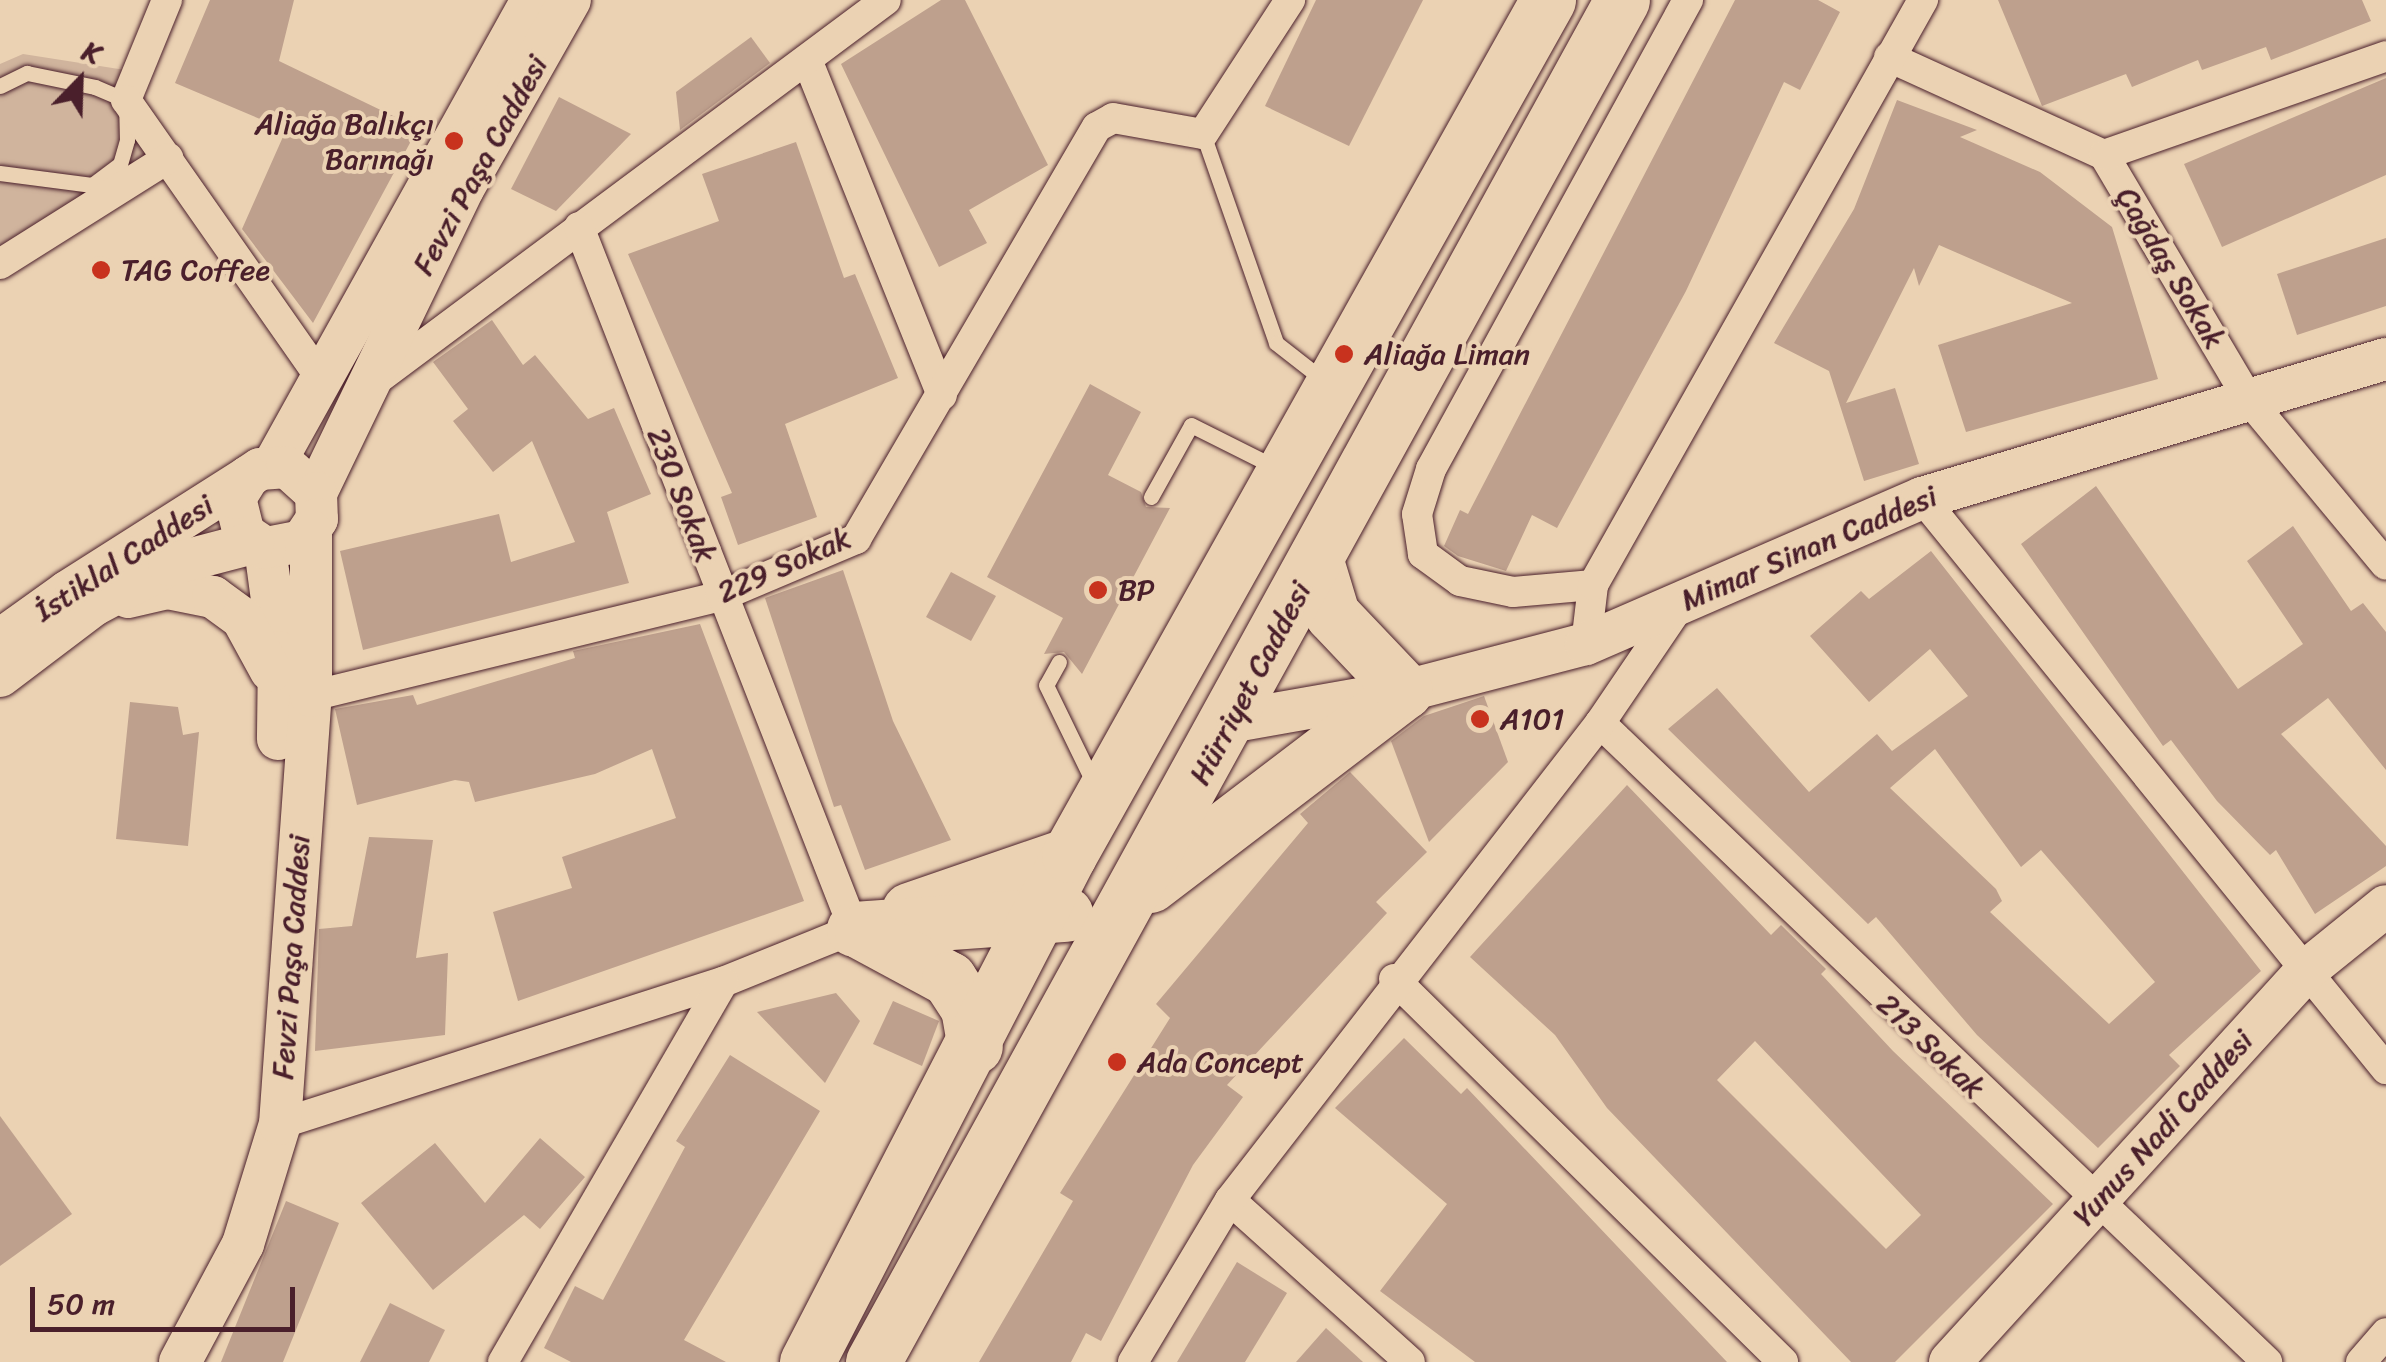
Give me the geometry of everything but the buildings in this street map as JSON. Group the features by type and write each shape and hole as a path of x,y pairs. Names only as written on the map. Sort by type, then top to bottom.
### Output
{"highway":[{"path":"807,1362 975,1046 1070,854 1285,472 1329,384 1548,0"},
{"name":"Hürriyet Caddesi","path":"873,1362 1136,897 1622,0"},
{"path":"854,929 1037,921 1136,897 1405,691 1332,614 1316,561"},
{"path":"1139,732 1229,722"},
{"path":"854,929 1070,854"},
{"path":"854,929 904,947 949,979 968,1008 975,1046"}],"street":[{"path":"167,0 126,100 342,387 580,227 808,62 886,0"},
{"name":"Fevzi Paşa Caddesi","path":"180,1362 243,1244 265,1123 313,512 342,387 532,0"},
{"name":"Fevzi Paşa Caddesi","path":"296,696 259,545 234,510 261,471 342,387 570,0"},
{"path":"1203,134 1290,0"},
{"path":"1593,585 1513,592 1460,581 1422,554 1417,514 1431,469 1688,0"},
{"path":"1586,644 1593,585 1923,0"},
{"path":"2104,155 2386,56"},
{"name":"Çağdaş Sokak","path":"1888,57 2104,155 2249,400 2386,566"},
{"path":"808,62 942,395"},
{"name":"229 Sokak","path":"296,696 721,596 856,540 1097,126 1113,118 1203,134"},
{"path":"0,264 168,158"},
{"name":"230 Sokak","path":"580,227 854,929"},
{"name":"Mimar Sinan Caddesi","path":"1229,722 1405,691 1586,644 1922,498 2386,358"},
{"path":"259,545 291,547 313,512 299,472 261,471"},
{"name":"İstiklal Caddesi","path":"0,640 261,471"},
{"path":"1922,498 2308,968 2386,1069"},
{"name":"İstiklal Caddesi","path":"0,676 94,606 169,565 259,545"},
{"path":"94,606 167,588 213,597 242,618 296,696"},
{"path":"1132,1362 1230,1200 1394,979 1600,723 1684,600"},
{"name":"213 Sokak","path":"1600,723 2094,1205 2267,1362"},
{"name":"Yunus Nadi Caddesi","path":"1950,1362 2308,968 2386,906"},
{"path":"265,1123 723,982 854,929"},
{"path":"1394,979 1782,1362"},
{"path":"503,1362 723,982"},
{"name":"Fevzi Paşa Caddesi","path":"151,1362 192,1291 265,1123"},
{"path":"1230,1200 1410,1362"},
{"path":"2361,1362 2386,1333"}],"lane":[{"path":"0,86 26,73 61,74 126,100 120,164 92,185 0,173"},
{"path":"1203,134 1276,344 1329,384"},
{"path":"1151,498 1191,426 1285,472"},
{"path":"1059,662 1046,685 1102,798"}],"shaded area":[{"path":"23,54 138,72 126,100 163,151 0,257 0,64"}],"place":[{"name":"Aliağa Balıkçı Barınağı","path":"454,141"},
{"name":"TAG Coffee","path":"101,270"},
{"name":"Aliağa Liman","path":"1344,354"},
{"name":"BP","path":"1098,590"},
{"name":"A101","path":"1480,719"},
{"name":"Ada Concept","path":"1117,1062"}]}
